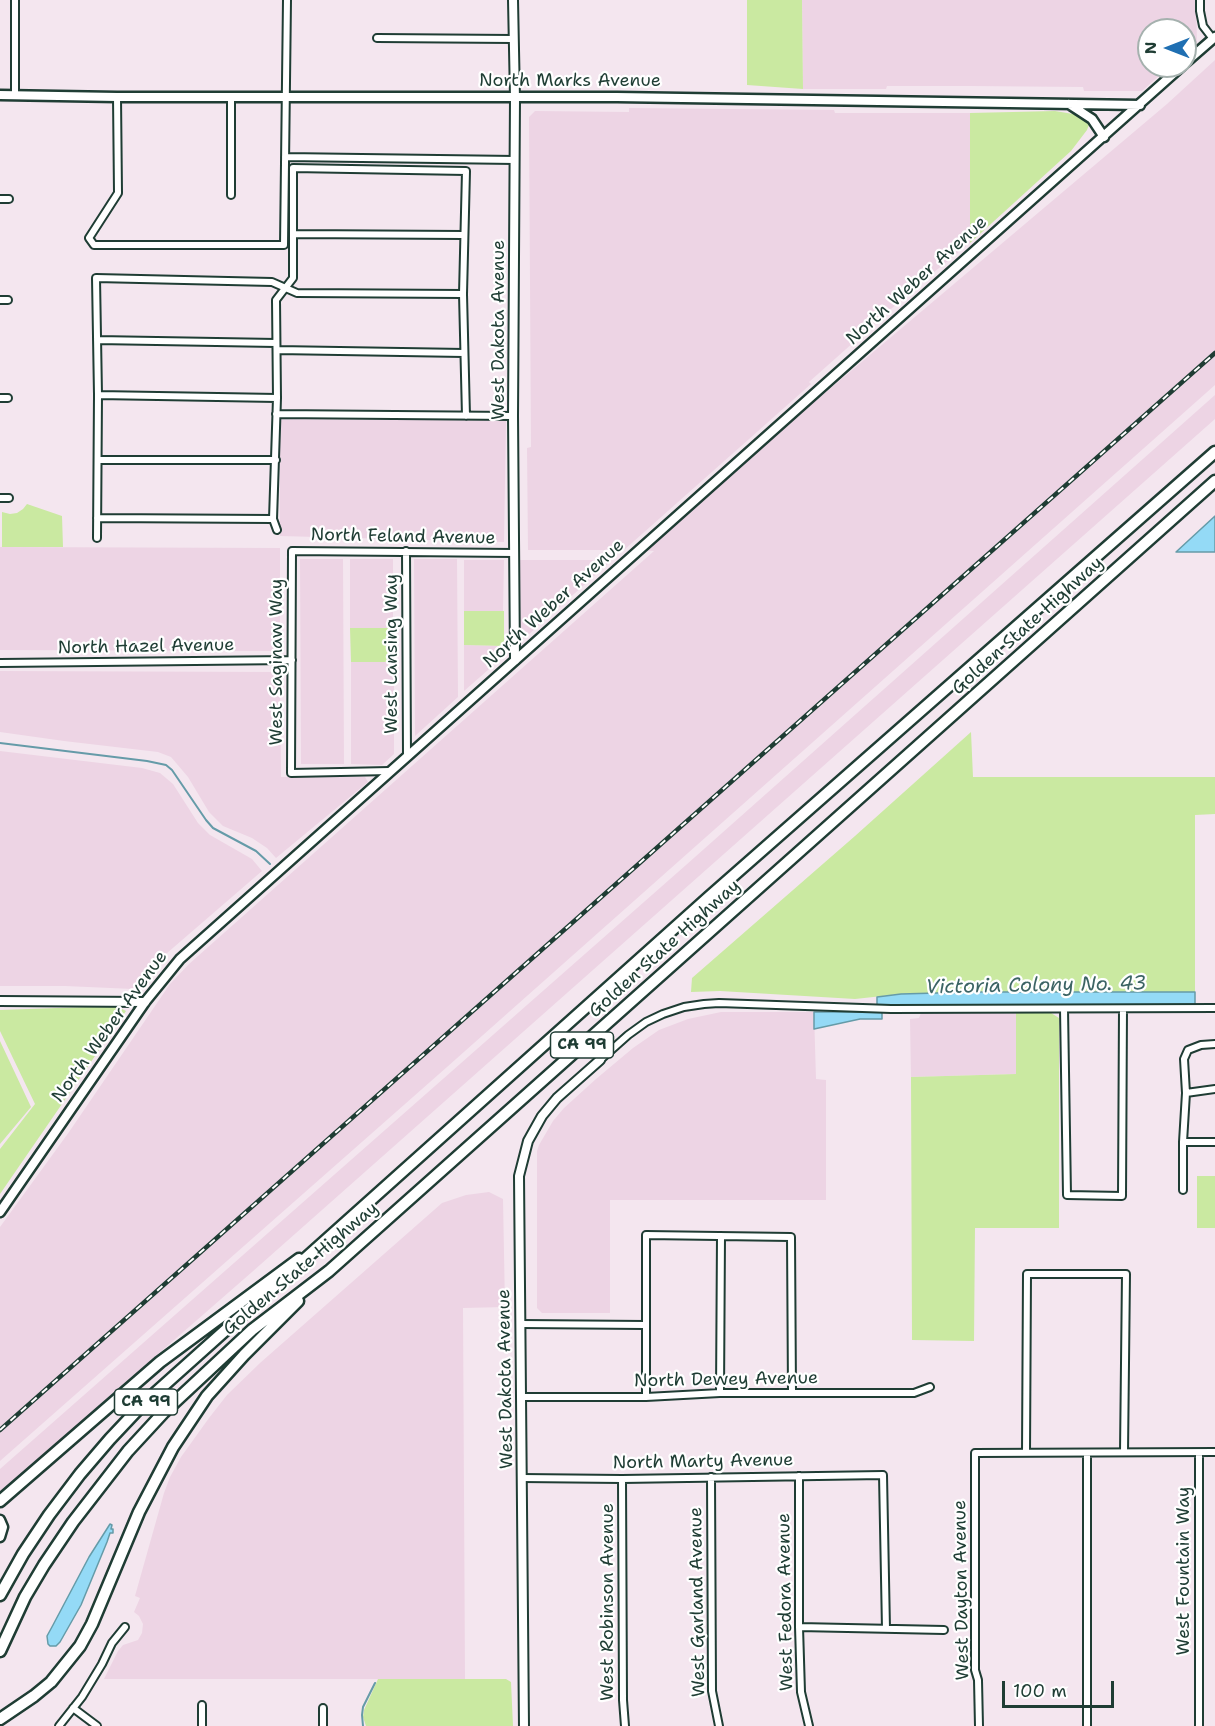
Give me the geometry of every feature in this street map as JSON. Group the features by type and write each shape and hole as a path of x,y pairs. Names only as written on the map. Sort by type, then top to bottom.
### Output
{"highway":[{"name":"Golden State Highway","path":"0,1595 23,1554 80,1474 152,1396 709,897 1215,452"},
{"name":"Golden State Highway","path":"0,1651 25,1597 73,1522 129,1451 164,1412 252,1330 329,1271 1215,481"},
{"path":"0,1501 160,1362 284,1269 327,1240"},
{"path":"2,1718 51,1682 80,1646 92,1624 150,1490 172,1447 201,1405 244,1355 329,1271"}],"main road":[{"name":"North Weber Avenue","path":"1197,53 1214,38"},
{"name":"North Weber Avenue","path":"0,1212 145,1002 187,952 1169,78"},
{"name":"North Marks Avenue","path":"0,95 617,97 1140,105"},
{"path":"1069,104 1092,119 1104,136"},
{"path":"0,1520 3,1527 0,1537"}],"street":[{"path":"15,0 15,95"},
{"path":"117,97 118,193 89,238 94,245 284,245 287,0"},
{"name":"West Dakota Avenue","path":"513,0 515,660"},
{"path":"1200,0 1203,26 1214,38"},
{"path":"377,38 513,39"},
{"path":"231,97 231,195"},
{"path":"285,157 515,160"},
{"path":"277,530 273,519 277,398 276,300 293,278 293,168 466,171 463,294 466,416"},
{"path":"0,199 9,199"},
{"path":"293,234 464,235"},
{"path":"97,538 96,278 272,282 297,293 463,294"},
{"path":"0,300 8,300"},
{"path":"97,340 464,353"},
{"path":"98,395 277,398"},
{"path":"0,398 8,398"},
{"path":"276,414 513,416"},
{"path":"98,460 276,460"},
{"path":"0,498 9,498"},
{"path":"97,518 273,519"},
{"name":"North Feland Avenue","path":"292,550 514,553"},
{"name":"West Saginaw Way","path":"292,550 291,773 390,771"},
{"name":"West Lansing Way","path":"406,551 407,756"},
{"name":"North Hazel Avenue","path":"0,663 292,660"},
{"path":"0,1000 145,1002"},
{"path":"600,1060 646,1022 684,1007 704,1004 891,1009 1215,1008"},
{"path":"1064,1009 1067,1195 1122,1196 1123,1009"},
{"path":"1183,1190 1186,1093 1184,1059 1188,1050 1201,1045 1215,1044"},
{"name":"West Dakota Avenue","path":"524,1726 519,1176 523,1156 542,1116 557,1098 600,1060"},
{"path":"1186,1093 1215,1089"},
{"path":"1183,1142 1215,1142"},
{"path":"646,1397 646,1235 790,1237 792,1393"},
{"path":"720,1393 721,1236"},
{"path":"1124,1452 1126,1274 1027,1274 1026,1453 1215,1452"},
{"path":"521,1324 645,1326"},
{"name":"North Dewey Avenue","path":"521,1397 914,1392 930,1387"},
{"name":"West Dayton Avenue","path":"979,1726 978,1680 975,1670 975,1453 1026,1453"},
{"path":"1087,1453 1088,1726"},
{"name":"West Fountain Way","path":"1199,1453 1199,1726"},
{"name":"North Marty Avenue","path":"522,1478 622,1479 884,1475 886,1629"},
{"name":"West Fedora Avenue","path":"799,1476 801,1692 809,1726"},
{"name":"West Garland Avenue","path":"711,1477 712,1690 719,1726"},
{"name":"West Robinson Avenue","path":"622,1479 625,1726"},
{"path":"59,1726 93,1680 112,1643 125,1627"},
{"path":"799,1627 944,1630"},
{"path":"202,1705 202,1726"},
{"path":"73,1708 96,1726"},
{"path":"322,1708 323,1726"}],"shaded area":[{"path":"802,0 1196,0 1196,18 1137,18 1137,78 1157,78 1142,91 1084,91 1083,87 970,86 803,89"},
{"path":"1215,60 1215,385 0,1461 0,1227 69,1132 170,984 189,964 654,551 639,550"},
{"path":"629,108 834,110 835,113 970,113 970,243 918,285 809,382 811,384 624,550 528,550 527,448 531,447 529,117 535,111 629,112"},
{"path":"1215,395 1215,419 252,1272 0,1492 0,1469"},
{"path":"280,419 506,420 504,542 280,536"},
{"path":"0,547 280,548 280,647 274,651 0,650"},
{"path":"300,559 343,559 344,764 301,764"},
{"path":"350,559 393,559 393,628 350,628"},
{"path":"414,559 457,559 458,697 415,736"},
{"path":"464,560 504,560 503,611 464,611"},
{"path":"517,560 612,560 518,644"},
{"path":"464,645 504,646 504,656 464,691"},
{"path":"351,662 394,662 394,754 382,765 351,764"},
{"path":"0,671 274,672 280,679 281,777 365,777 368,782 276,858 267,848 252,838 223,826 209,812 188,777 171,757 158,752 0,732"},
{"path":"0,751 142,768 160,773 173,784 198,823 210,835 252,859 262,871 159,960 133,989 0,986"},
{"path":"721,1012 814,1012 816,1079 826,1080 826,1200 610,1200 610,1313 542,1313 537,1308 537,1151 553,1121 596,1079 659,1030 688,1019"},
{"path":"1016,1012 1016,1074 911,1077 910,1019 919,1018 921,1013"},
{"path":"489,1192 503,1199 505,1307 463,1308 465,1679 104,1679 118,1651 123,1645 138,1640 142,1633 143,1624 134,1612 140,1598 135,1596 170,1477 181,1457 227,1395 260,1363 442,1203 466,1195"}],"green space":[{"path":"747,0 802,0 803,89 747,85"},
{"path":"1055,111 1079,115 1087,119 1089,125 1087,130 1071,151 970,243 970,113"},
{"path":"27,504 62,516 63,547 2,547 2,512 17,513"},
{"path":"464,611 504,611 504,646 464,645"},
{"path":"350,628 393,628 394,662 351,662"},
{"path":"971,732 973,777 1215,777 1215,814 1195,815 1195,992 973,992 901,994 855,999 720,991 691,992 692,978"},
{"path":"116,1006 126,1011 0,1194 0,1149 35,1104 0,1031 0,1010"},
{"path":"1016,1012 1051,1013 1059,1018 1059,1228 975,1228 974,1341 912,1340 911,1077 1016,1074"},
{"path":"0,1041 31,1107 0,1144"},
{"path":"1197,1176 1215,1176 1215,1228 1197,1228"},
{"path":"378,1679 506,1679 511,1682 513,1726 366,1726 363,1717 364,1710"}],"water":[{"path":"1215,516 1215,552 1176,552"},
{"path":"973,992 1195,992 1195,1005 877,1005 877,997"},
{"path":"814,1012 882,1012 882,1019 860,1019 814,1029"},
{"path":"110,1524 113,1533 110,1533 81,1605 60,1642 56,1646 50,1646 47,1636 89,1557"}],"waterway":[{"path":"0,743 166,765 172,770 213,828 256,851 270,864"},
{"path":"363,1726 363,1707 375,1683"}],"railway":[{"path":"0,1430 1215,353"}],"water label":[{"name":"Victoria Colony No. 43","path":"1036,986"}]}
